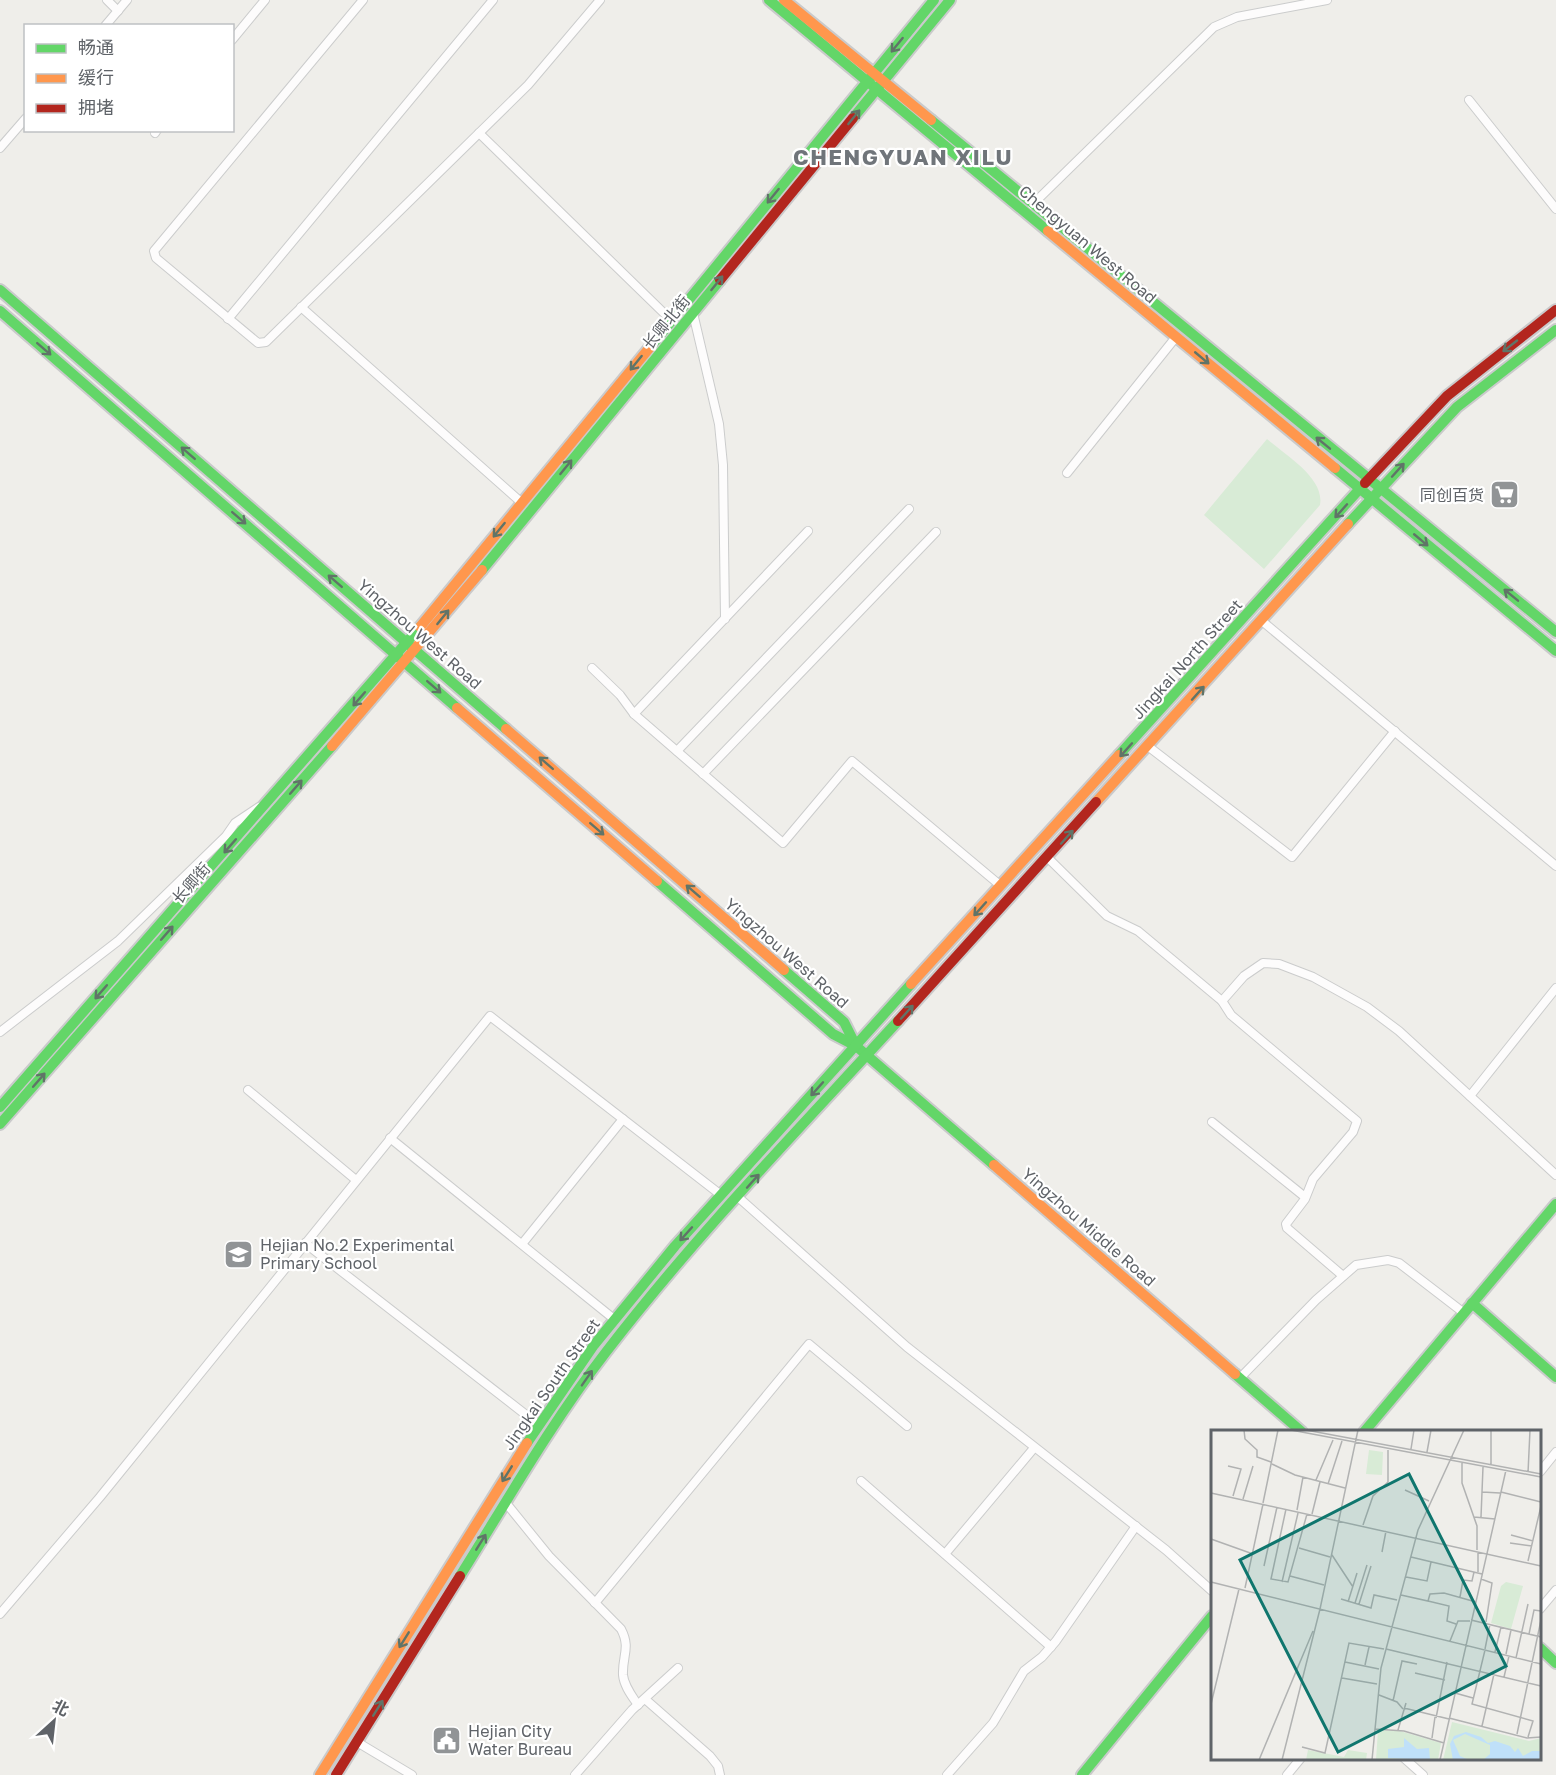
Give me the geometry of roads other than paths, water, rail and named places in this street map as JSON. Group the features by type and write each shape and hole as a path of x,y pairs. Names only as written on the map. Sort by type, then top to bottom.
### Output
{"main road":[{"name":"Chengyuan West Road","path":"769,0 1032,205 1556,632"},
{"name":"Chengyuan West Road","path":"784,0 870,78"},
{"name":"长卿北街","path":"411,647 522,503 934,0"},
{"name":"长卿北街","path":"401,659 693,313 950,0"},
{"name":"Chengyuan West Road","path":"879,85 1176,337 1556,651"},
{"name":"Yingzhou West Road","path":"0,290 844,1022 856,1046"},
{"name":"Jingkai North Street","path":"856,1046 1360,489 1447,396 1556,310"},
{"name":"Yingzhou West Road","path":"0,311 833,1034 856,1046"},
{"name":"Jingkai North Street","path":"867,1055 1457,407 1556,330"},
{"name":"长卿街","path":"0,1107 271,800 401,659"},
{"name":"长卿街","path":"0,1124 401,659"},
{"name":"Yingzhou Middle Road","path":"856,1046 1301,1430"},
{"name":"Jingkai South Street","path":"320,1775 539,1425 614,1319 721,1195 856,1046"},
{"name":"Jingkai South Street","path":"336,1775 506,1503 611,1345 685,1255 867,1055"},
{"path":"1365,1430 1556,1204"},
{"path":"1472,1304 1556,1377"},
{"path":"1082,1775 1211,1617"},
{"path":"1541,1650 1556,1662"}],"street":[{"path":"107,0 118,11"},
{"path":"107,24 127,0"},
{"path":"234,38 265,0"},
{"path":"363,0 154,251 156,258 258,342 266,342 528,85 600,0"},
{"path":"228,319 493,0"},
{"path":"1032,205 1214,27 1237,16 1327,0"},
{"path":"1469,100 1556,208"},
{"path":"0,148 24,120"},
{"path":"479,132 671,320"},
{"path":"301,307 522,503"},
{"path":"693,313 719,424 723,465 725,619"},
{"path":"1067,473 1176,337"},
{"path":"677,751 909,509"},
{"path":"634,714 808,531"},
{"path":"703,774 936,532"},
{"path":"1263,621 1556,866"},
{"path":"592,668 620,695 634,714 783,843 852,761 1001,886"},
{"path":"1149,747 1292,857 1395,731"},
{"path":"0,1032 118,941 226,836 235,823 271,800"},
{"path":"1048,858 1107,916 1138,931 1222,1001 1231,1015 1357,1121 1353,1132 1313,1179 1305,1197 1286,1224 1287,1228 1343,1276"},
{"path":"1222,1001 1244,976 1263,963 1279,964 1313,977 1367,1007 1399,1031 1556,1175"},
{"path":"1470,1096 1556,988"},
{"path":"0,1614 100,1497 490,1016 721,1195"},
{"path":"248,1090 356,1180"},
{"path":"522,1244 623,1119"},
{"path":"1212,1122 1305,1197"},
{"path":"390,1138 614,1319"},
{"path":"738,1197 870,1316 958,1389 1136,1527 1211,1590"},
{"path":"305,1243 539,1425"},
{"path":"1240,1378 1343,1276 1365,1262 1388,1260 1399,1263 1464,1312"},
{"path":"595,1603 810,1344 907,1426"},
{"path":"945,1554 1034,1448"},
{"path":"1541,1470 1556,1452"},
{"path":"861,1481 1051,1647"},
{"path":"506,1503 549,1556 621,1629 627,1641 623,1674 625,1684 638,1705"},
{"path":"947,1775 993,1723 1024,1671 1051,1647 1136,1527"},
{"path":"1541,1607 1556,1590"},
{"path":"575,1775 638,1705 678,1668"},
{"path":"645,1698 710,1756 718,1766 720,1775"},
{"path":"357,1742 412,1775"},
{"path":"1287,1775 1299,1760"},
{"path":"1406,1760 1423,1775"}],"place":[{"name":"同创百货","path":"1505,495"},
{"name":"Hejian No.2 Experimental Primary School","path":"239,1254"},
{"name":"Hejian City Water Bureau","path":"447,1740"}],"district":[{"name":"CHENGYUAN XILU","path":"903,157"}]}
